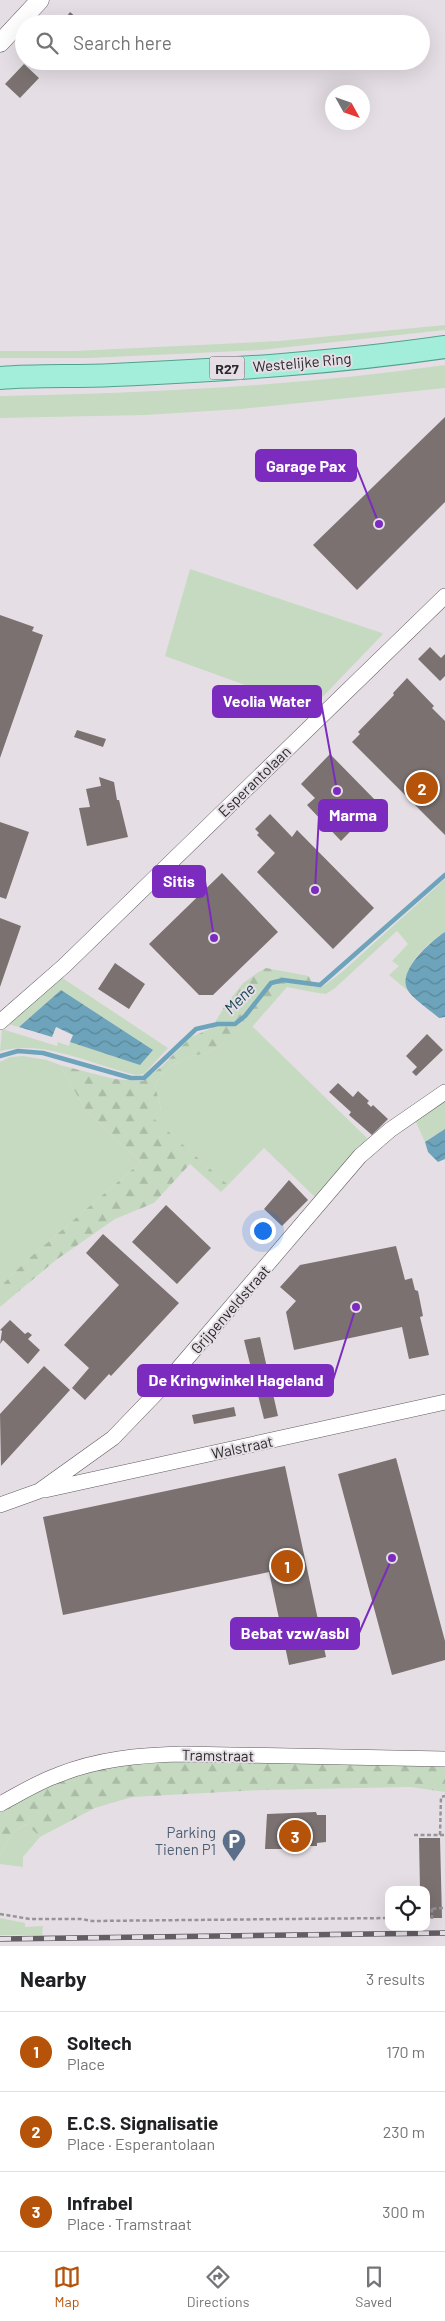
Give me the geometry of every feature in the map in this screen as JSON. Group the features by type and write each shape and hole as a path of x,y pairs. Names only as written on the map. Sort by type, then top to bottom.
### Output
{"main road":[{"name":"Westelijke Ring","path":"3,377 112,375 220,369 322,361 445,347"}],"street":[{"path":"26,15 40,0"},
{"path":"0,43 15,27"},
{"name":"Esperantolaan","path":"0,1022 64,966 445,596"},
{"name":"Grijpenveldstraat","path":"0,1505 39,1491 113,1438 165,1384 360,1156 390,1130 445,1092"},
{"name":"Walstraat","path":"39,1491 445,1402"},
{"name":"Tramstraat","path":"0,1804 58,1775 94,1763 141,1755 182,1754 445,1759"}],"path":[{"path":"414,1835 429,1837 442,1835 441,1796 445,1796"},
{"path":"430,1909 445,1908"},
{"path":"0,1914 30,1919 81,1918 92,1921 385,1918"}],"green space":[{"path":"445,325 445,330 261,350 89,358 0,358 0,351 75,351 279,341"},
{"path":"445,365 445,388 241,409 146,415 0,418 0,396 223,387 334,378"},
{"path":"190,569 383,634 311,709 165,656"},
{"path":"445,879 445,932 423,949 417,957 408,973 408,991 389,975 399,966 392,961 408,944 397,931 335,988 326,994 312,992 313,987 322,987 342,972"},
{"path":"266,968 309,976 313,987 312,992 287,987 252,1027 208,1053 191,1056 172,1065 162,1073 155,1086 161,1109 152,1117 228,1185 221,1192 190,1164 154,1203 115,1219 56,1260 0,1307 0,1287 26,1261 141,1162 86,1111 60,1065 114,1079 143,1081 161,1067 191,1037 212,1028 224,1007 243,983"},
{"path":"61,977 168,1048 144,1074 136,1075 68,1055 34,1048 0,1051 2,1029 57,1046 58,1042 69,1046 70,1042 140,1064 152,1050 61,990 19,1027 8,1024"},
{"path":"252,1026 370,1141 317,1199 264,1148 228,1185 151,1117 161,1109 155,1086 162,1073 172,1065 191,1056 208,1053"},
{"path":"23,1056 47,1060 60,1065 86,1111 141,1162 26,1261 0,1287 0,1062 10,1057"},
{"path":"445,1098 445,1129 425,1142 415,1120"},
{"path":"154,1761 445,1765 445,1792 411,1787 263,1790 132,1797 95,1808 40,1837 27,1824 15,1830 0,1855 0,1811 35,1791 84,1772"},
{"path":"28,1824 40,1837 23,1857 23,1867 0,1864 0,1855 15,1830"},
{"path":"0,1918 25,1923 25,1927 43,1926 42,1935 0,1935"}],"water":[{"path":"445,932 445,1017 439,1018 412,996 406,984 406,976 416,958 431,942"},
{"path":"61,990 153,1050 140,1065 70,1042 73,1035 56,1027 52,1037 19,1027"},
{"path":"445,1129 445,1159 438,1162 428,1152 425,1142"}],"building":[{"path":"18,70 30,70 39,78 20,98 5,84"},
{"path":"445,417 445,502 357,590 313,545"},
{"path":"0,615 34,627 32,631 43,635 0,758"},
{"path":"430,647 441,658 445,654 445,676 440,681 418,659"},
{"path":"407,678 434,706 432,708 445,721 445,835 352,742 360,734 358,732 394,695 393,693"},
{"path":"77,730 106,739 103,747 74,737"},
{"path":"330,754 378,803 341,841 307,805 315,798 301,784"},
{"path":"99,777 114,782 117,800 119,800 128,837 87,846 79,808 90,807 86,789 101,786"},
{"path":"270,814 292,837 297,830 374,908 333,949 257,872 275,853 257,835 259,833 255,829"},
{"path":"0,822 29,832 6,899 0,897"},
{"path":"222,873 278,932 213,995 199,995 149,944"},
{"path":"0,918 21,926 0,987"},
{"path":"115,963 145,984 129,1009 98,989"},
{"path":"427,1034 443,1050 416,1076 412,1072 417,1067 406,1056"},
{"path":"338,1083 353,1097 358,1091 369,1101 367,1103 371,1107 373,1105 388,1119 372,1135 349,1115 351,1112 329,1092"},
{"path":"289,1180 308,1200 282,1226 264,1209"},
{"path":"166,1205 211,1248 177,1284 132,1242"},
{"path":"103,1234 179,1303 111,1376 109,1374 85,1400 72,1388 89,1368 64,1345 119,1285 86,1253"},
{"path":"396,1246 405,1280 412,1278 415,1290 418,1291 423,1316 420,1317 429,1355 409,1359 402,1327 294,1350 286,1312 296,1301 280,1287 300,1265"},
{"path":"10,1320 25,1334 28,1332 32,1335 28,1339 40,1350 28,1364 3,1340 0,1344 2,1331 0,1330"},
{"path":"260,1337 278,1416 264,1419 244,1340"},
{"path":"44,1366 70,1390 1,1466 0,1414"},
{"path":"234,1407 236,1416 194,1424 192,1415"},
{"path":"396,1458 445,1641 445,1660 392,1675 338,1474"},
{"path":"285,1466 326,1657 289,1665 269,1572 63,1615 43,1517"},
{"path":"316,1812 317,1815 326,1815 326,1842 317,1843 317,1846 300,1846 299,1849 265,1849 267,1814"},
{"path":"419,1838 440,1838 442,1918 430,1918 430,1886 420,1886"}],"waterway":[{"name":"Mene","path":"0,1056 18,1051 43,1053 131,1078 144,1078 196,1029 218,1024 235,1024 245,1016 271,983 283,980 320,985 445,875"}],"railway":[{"path":"0,1939 445,1933"}],"place":[{"name":"Garage Pax","path":"379,524"},
{"name":"E.C.S. Signalisatie","path":"422,788"},
{"name":"Veolia Water","path":"337,791"},
{"name":"Marma","path":"315,890"},
{"name":"Sitis","path":"214,938"},
{"name":"De Kringwinkel Hageland","path":"356,1307"},
{"name":"Bebat vzw/asbl","path":"392,1558"},
{"name":"Soltech","path":"287,1566"},
{"name":"Infrabel","path":"295,1836"},
{"name":"Parking Tienen P1","path":"234,1862"}]}
